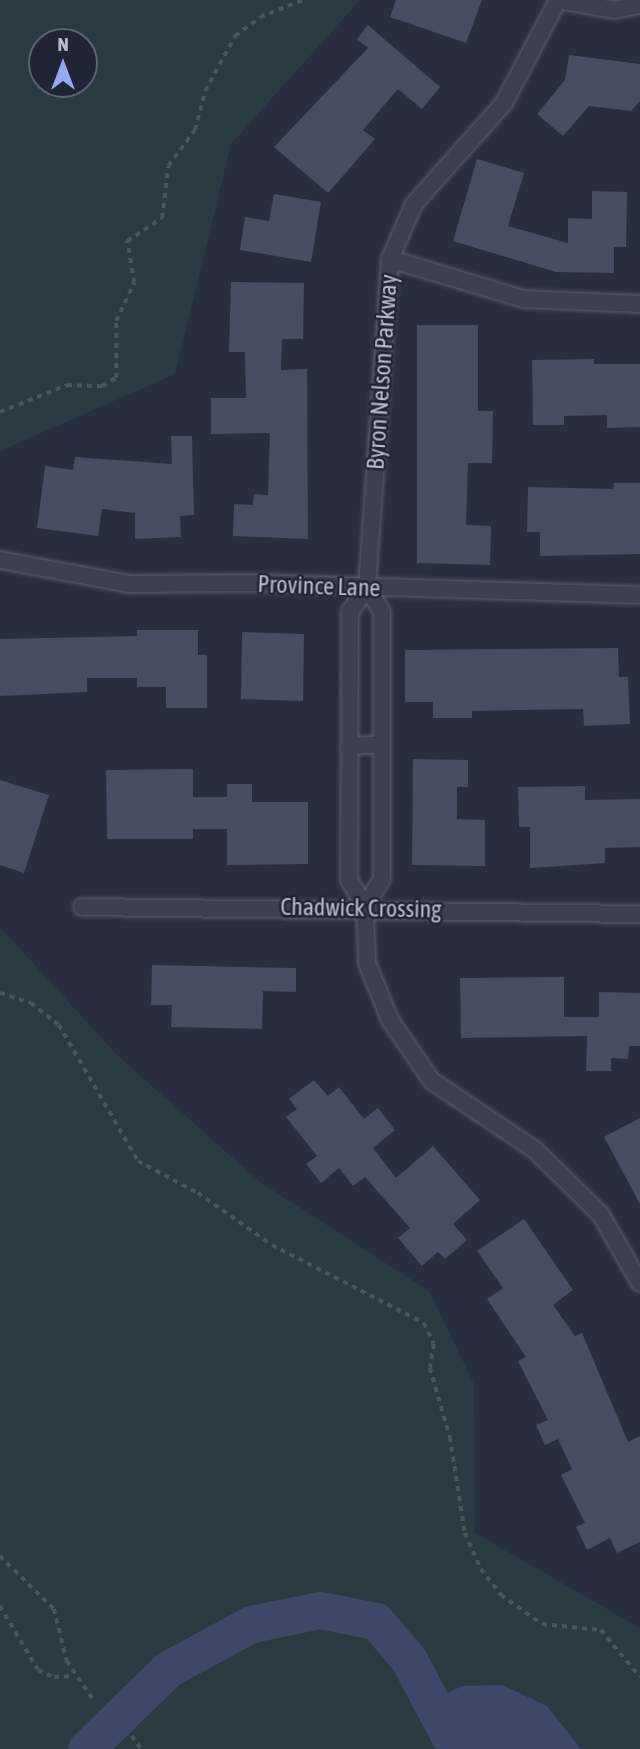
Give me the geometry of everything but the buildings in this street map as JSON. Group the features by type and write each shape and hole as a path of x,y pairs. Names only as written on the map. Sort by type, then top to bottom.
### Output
{"street":[{"path":"558,0 614,9 640,5"},
{"name":"Byron Nelson Parkway","path":"558,0 504,103 414,204 390,259 367,588 350,611 349,880 365,907 367,963 390,1020 432,1081 535,1150 601,1215 640,1283"},
{"path":"390,259 523,299 640,304"},
{"name":"Province Lane","path":"0,560 129,584 640,595"},
{"path":"365,907 382,879 382,612 367,588"},
{"path":"349,746 382,744"},
{"name":"Chadwick Crossing","path":"82,907 365,907 640,914"}],"path":[{"path":"0,412 67,385 102,386 116,378 116,321 134,283 127,241 162,218 168,166 195,130 205,91 235,36 260,17 303,0"},
{"path":"0,993 31,1003 59,1025 138,1161 198,1192 282,1251 424,1323 434,1344 430,1368 450,1437 465,1533 481,1569 501,1595 542,1624 593,1627 609,1636 640,1677"},
{"path":"0,1556 54,1609 75,1676 94,1701"},
{"path":"0,1606 38,1670 54,1677 75,1676"},
{"path":"132,1736 141,1749"}],"shaded area":[{"path":"0,0 360,0 231,144 175,374 0,451"},
{"path":"0,927 116,1054 260,1182 429,1291 474,1384 475,1533 640,1628 640,1749 0,1749"}],"water":[{"path":"502,1685 547,1706 581,1749 458,1749 438,1698 462,1686"}],"waterway":[{"path":"86,1749 168,1669 251,1624 320,1610 376,1621 409,1660 456,1749"}]}
